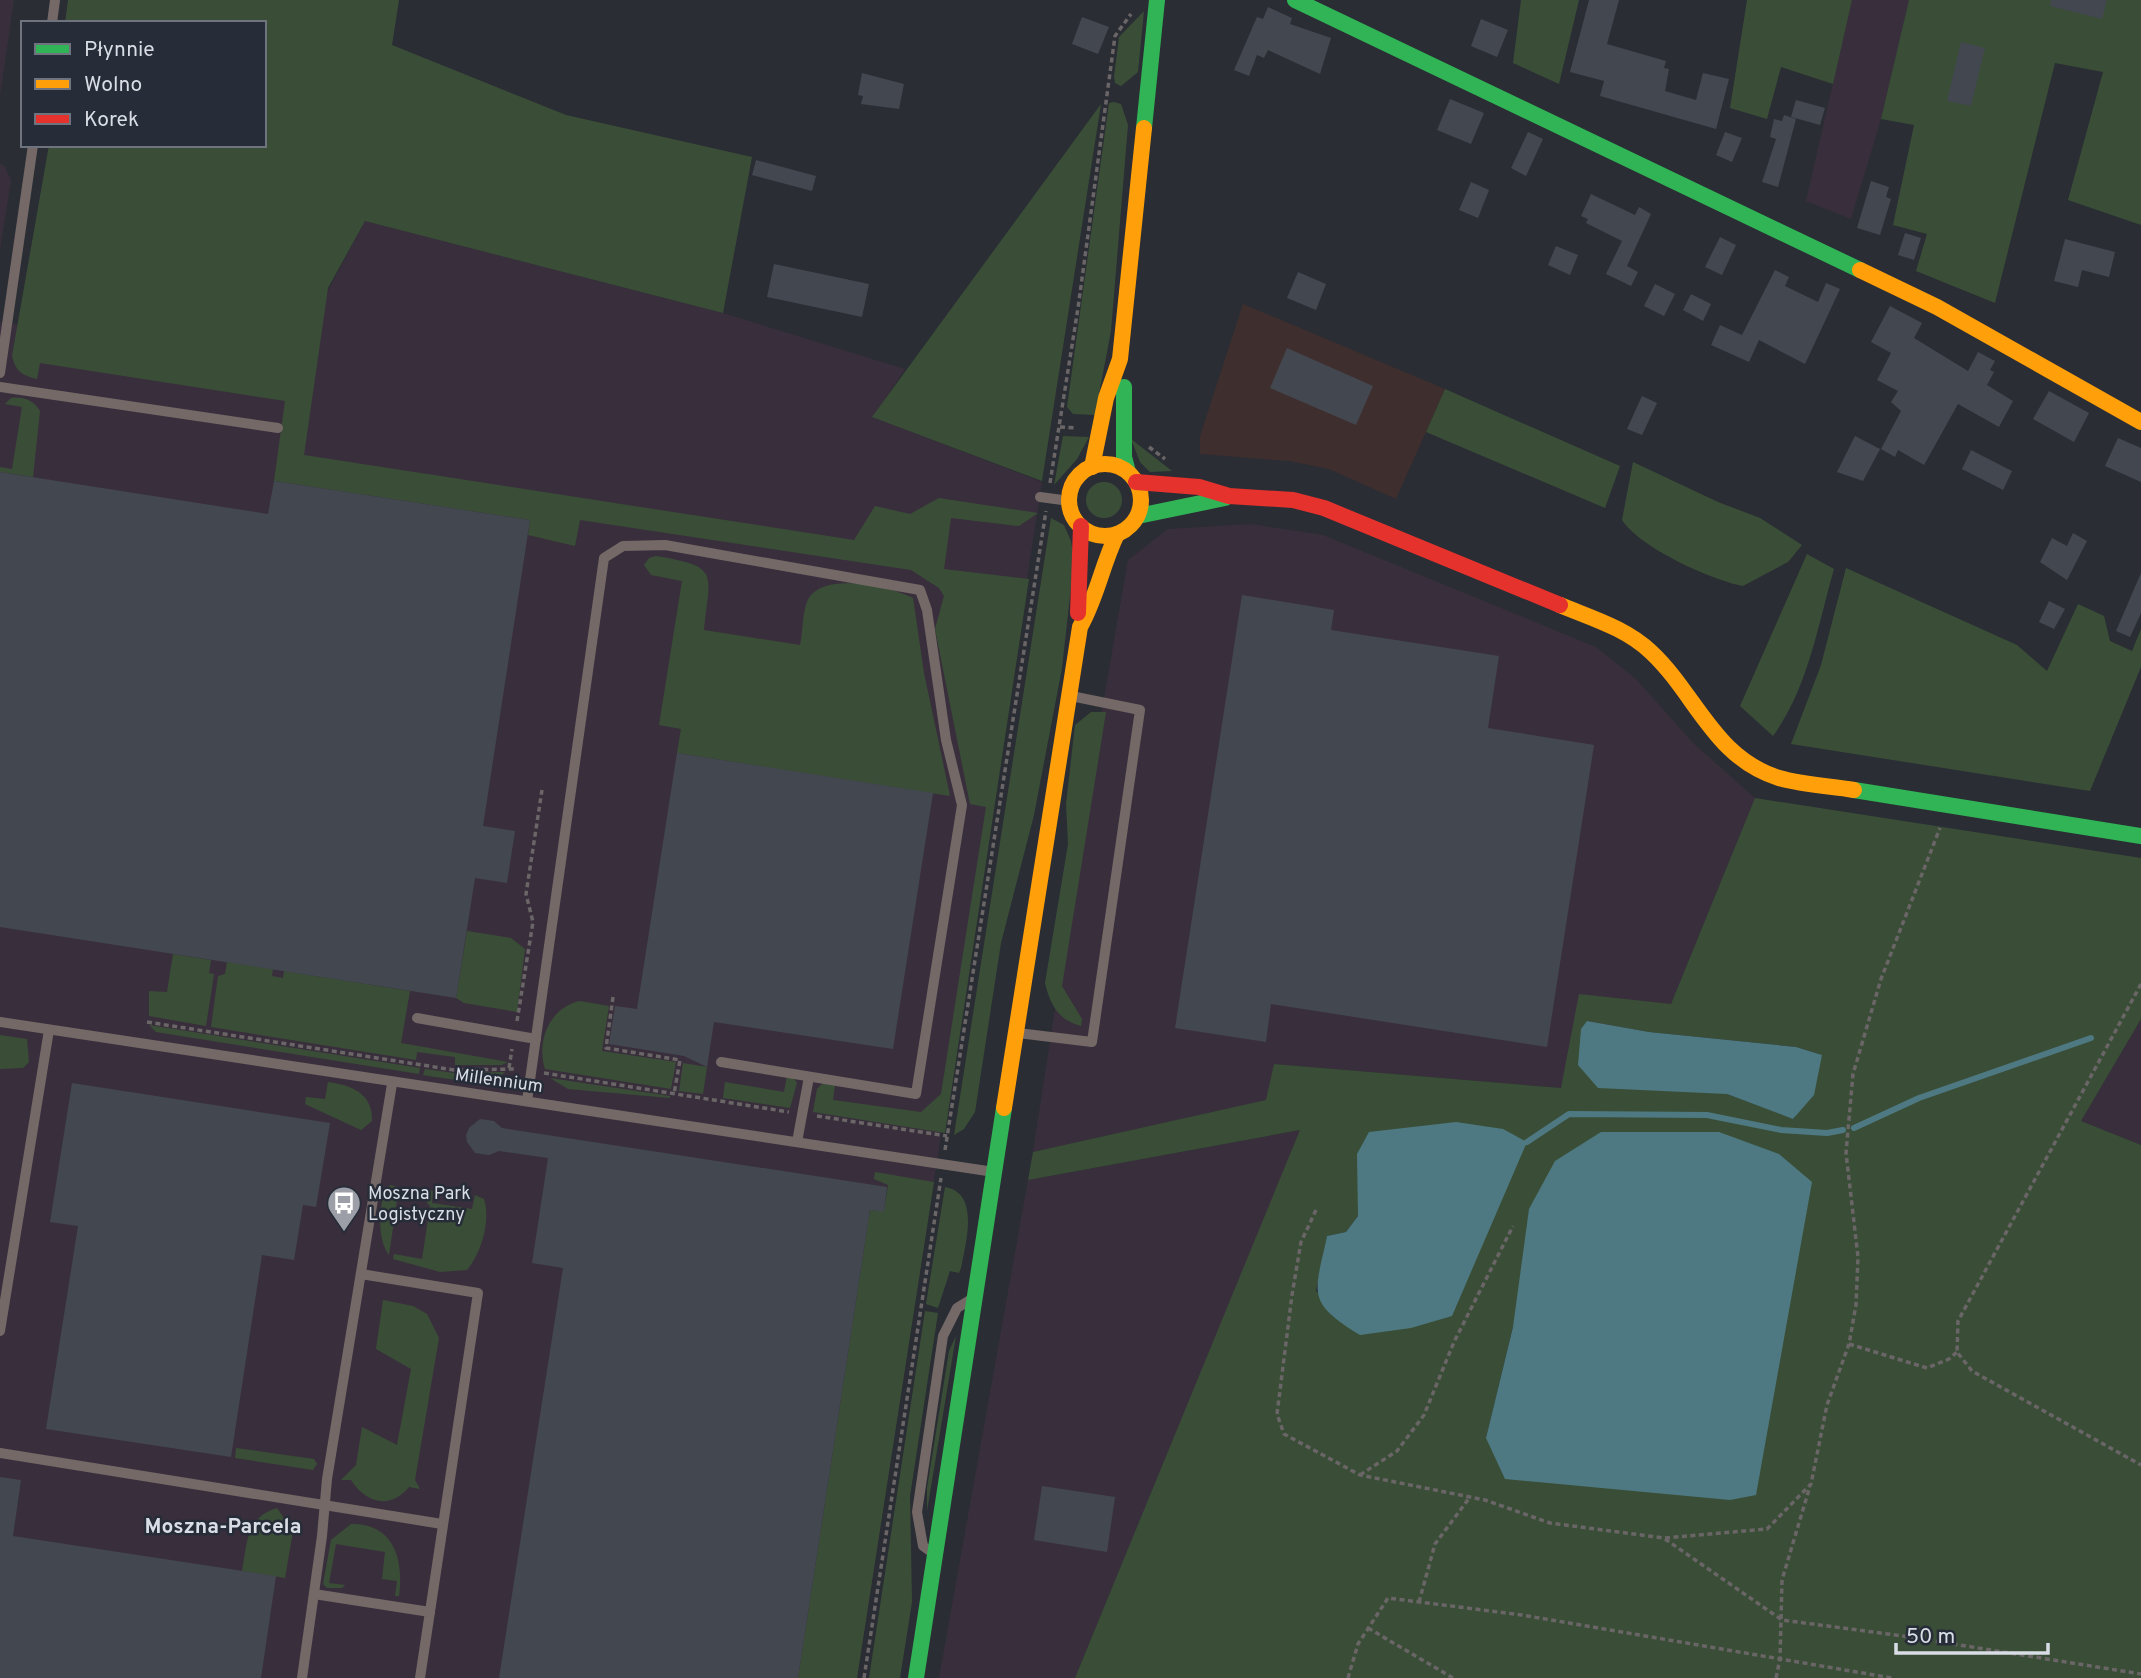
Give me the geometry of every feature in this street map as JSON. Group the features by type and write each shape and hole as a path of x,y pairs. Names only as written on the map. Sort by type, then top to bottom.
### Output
{"street":[{"path":"1157,0 1120,359 1125,401 1124,457 1132,477 1141,495 1138,516 1133,524 1117,534 1098,535 1081,526 1073,515 1070,501 1076,481 1092,467 1111,465 1132,477 1199,487 1228,496 1293,500 1324,508 1617,628 1651,652 1719,740 1749,763 1779,778 2141,836"},
{"path":"1295,0 1937,307 2141,422"},
{"path":"1092,467 1106,398 1120,359"},
{"path":"1138,516 1159,510 1201,507 1228,496"},
{"path":"916,1678 1080,627 1076,600 1083,542 1081,526"},
{"path":"1080,627 1093,604 1105,559 1117,534"}],"lane":[{"path":"52,21 55,0"},
{"path":"0,373 33,147"},
{"path":"0,387 278,428"},
{"path":"1044,498 1070,501"},
{"path":"527,1101 604,558 623,545 665,545 920,590 927,610 946,740 962,805 916,1094 721,1062"},
{"path":"1016,1033 1092,1042 1140,710 1068,695"},
{"path":"417,1018 536,1039"},
{"name":"Millennium","path":"0,1022 392,1084 527,1101 994,1172"},
{"path":"0,1331 49,1030"},
{"path":"797,1142 809,1076"},
{"path":"302,1678 325,1503 392,1084"},
{"path":"361,1274 478,1293 420,1678"},
{"path":"936,1555 923,1546 917,1512 943,1336 957,1308 975,1297"},
{"path":"0,1453 325,1503 442,1524"},
{"path":"314,1594 430,1612"}],"path":[{"path":"864,1678 1044,498 1078,308 1115,36 1134,11"},
{"path":"509,1068 533,922 526,894 542,790"},
{"path":"1776,1678 1780,1659 1783,1580 1811,1484 1827,1405 1849,1344 1856,1305 1858,1257 1846,1153 1853,1074 1881,979 1950,806"},
{"path":"1849,1344 1927,1368 1949,1360 1956,1352 1958,1321 2141,984"},
{"path":"613,997 606,1048 680,1060 674,1094"},
{"path":"1315,1210 1301,1242 1292,1295 1277,1414 1284,1434 1360,1475 1470,1497 1550,1523 1664,1538 1767,1529 1811,1484"},
{"path":"1360,1475 1397,1451 1424,1415 1454,1342 1513,1226"},
{"path":"1956,1352 1972,1371 2141,1465"},
{"path":"1419,1602 1435,1544 1470,1497"},
{"path":"1664,1538 1782,1620 2141,1674"},
{"path":"1348,1678 1358,1644 1388,1598 1522,1615 1892,1678"},
{"path":"1368,1628 1453,1678"}],"shaded area":[{"path":"0,0 14,0 0,95"},
{"path":"1852,0 1909,0 1881,119 1851,219 1806,201"},
{"path":"0,164 4,165 11,180 0,250"},
{"path":"365,221 723,313 905,369 873,417 1042,482 857,1678 0,1678 0,322 287,367"},
{"path":"1243,304 1445,389 1396,499 1329,469 1289,461 1200,454 1200,436"},
{"path":"1251,524 1323,535 1596,647 1636,679 1692,742 1755,798 1671,1004 1561,1088 1274,1064 1267,1100 1033,1152 1091,773 1128,560 1168,529"},
{"path":"2141,1019 2141,1145 2081,1121"},
{"path":"1301,1130 1075,1678 939,1678 1028,1180"}],"green space":[{"path":"68,0 399,0 392,45 566,115 752,157 723,313 365,221 328,288 304,455 854,540 875,506 910,514 939,498 1038,513 1019,526 951,518 944,569 1029,579 945,1133 813,1112 817,1089 824,1082 835,1085 833,1100 921,1112 941,1094 986,807 970,804 935,629 944,596 939,588 911,570 580,520 575,546 528,535 530,520 274,481 285,401 40,363 37,379 24,374 15,366 12,356 49,147 266,147 266,21 65,21"},
{"path":"1521,0 1579,0 1559,84 1513,63"},
{"path":"1747,0 1852,0 1833,84 1781,67 1767,119 1730,108"},
{"path":"1909,0 2141,0 2141,225 2068,200 2103,72 2055,63 1995,303 1916,271 1927,234 1893,225 1914,125 1881,119"},
{"path":"1144,11 1138,72 1121,86 1115,83 1114,77 1119,37"},
{"path":"1109,103 1121,104 1128,125 1111,331 1095,415 1073,414 1067,407"},
{"path":"1101,104 1042,481 872,417"},
{"path":"1445,389 1620,466 1605,508 1426,432"},
{"path":"11,398 28,400 40,411 33,477 0,472 0,467 12,469 22,407 5,404"},
{"path":"1063,436 1089,437 1077,459 1054,485"},
{"path":"1131,439 1172,471 1150,472 1140,462"},
{"path":"1633,462 1718,502 1760,518 1802,545 1788,562 1743,586 1695,570 1644,541 1622,520"},
{"path":"1104,482 1117,487 1122,500 1117,513 1104,518 1091,513 1086,500 1091,487"},
{"path":"1051,518 1064,525 1071,541 1074,560 1062,668 1034,815 1001,943 975,1112 964,1129 954,1135"},
{"path":"1807,554 1834,569 1803,677 1795,698 1773,736 1740,706"},
{"path":"656,556 692,564 702,569 707,576 708,596 704,630 800,645 807,602 814,592 825,586 856,583 888,589 913,598 924,673 950,796 677,753 681,729 659,725 682,581 651,575 644,565 649,558"},
{"path":"1846,568 2017,645 2047,671 2078,604 2104,616 2110,641 2132,651 2141,629 2141,667 2090,791 1791,744 1821,665"},
{"path":"1091,712 1106,712 1062,986 1082,1019 1081,1026 1066,1020 1056,1010 1045,983 1068,844 1066,804 1075,725"},
{"path":"1755,798 2141,858 2141,1019 2081,1121 2141,1145 2141,1678 1075,1678 1300,1130 1028,1180 1033,1152 1266,1100 1274,1064 1561,1088 1579,994 1671,1004","holes":["1587,1021 1649,1032 1796,1047 1822,1055 1794,1119 1727,1094","1601,1132 1486,1438 1513,1327","1357,1154 1360,1335 1316,1291 1327,1236 1346,1232 1358,1216"]},
{"path":"467,931 511,938 525,949 517,1012 464,1003 456,998"},
{"path":"173,954 211,960 209,973 214,974 206,1026 149,1016 149,991 167,992"},
{"path":"227,962 273,969 272,976 283,978 284,971 410,991 401,1043 508,1062 502,1065 455,1065 455,1057 417,1052 416,1060 211,1027 218,976 225,974"},
{"path":"580,1001 609,1006 602,1051 676,1062 671,1089 545,1069 542,1047 548,1027 561,1010"},
{"path":"149,1025 420,1068 419,1074 156,1032"},
{"path":"0,1035 27,1039 29,1062 23,1068 0,1069"},
{"path":"683,1063 707,1067 703,1094 679,1091"},
{"path":"425,1069 454,1073 505,1072 489,1080 466,1081 423,1075"},
{"path":"787,1076 793,1077 797,1083 790,1108 723,1098 725,1082 784,1092"},
{"path":"550,1078 670,1096 670,1098 568,1089"},
{"path":"328,1082 359,1092 369,1104 372,1121 361,1130 305,1104 306,1097 325,1099"},
{"path":"875,1172 934,1182 857,1678 798,1678 870,1210 884,1211 888,1185 874,1179"},
{"path":"390,1185 399,1187 389,1255 382,1240 380,1220 383,1199"},
{"path":"945,1187 956,1191 963,1199 968,1221 961,1268 959,1273 950,1271 938,1308 926,1304"},
{"path":"428,1190 433,1191 432,1203 472,1209 475,1195 484,1199 486,1217 483,1236 477,1255 467,1270 440,1272 393,1259 394,1254 422,1259 430,1206 422,1197"},
{"path":"383,1300 413,1306 427,1314 439,1338 415,1480 420,1489 409,1487 394,1499 379,1501 364,1494 351,1480 341,1480 356,1465 362,1427 397,1445 411,1369 376,1349"},
{"path":"925,1311 938,1313 910,1496 912,1602 900,1678 869,1678"},
{"path":"956,1336 927,1511 927,1488 949,1351"},
{"path":"236,1448 314,1459 317,1464 313,1470 235,1458"},
{"path":"277,1508 293,1531 285,1578 242,1571 247,1542 254,1525 267,1512"},
{"path":"351,1524 366,1525 377,1530 393,1546 400,1569 399,1596 395,1596 397,1581 382,1579 385,1552 336,1544 329,1583 345,1585 342,1588 327,1588 323,1584 331,1540"}],"water":[{"path":"1587,1021 1649,1032 1796,1047 1822,1055 1814,1095 1793,1119 1727,1094 1598,1088 1578,1065 1581,1029"},
{"path":"1456,1122 1503,1129 1527,1142 1452,1316 1411,1328 1360,1335 1330,1313 1318,1294 1319,1271 1327,1236 1346,1232 1358,1216 1357,1154 1369,1132"},
{"path":"1601,1132 1719,1132 1779,1154 1812,1182 1756,1495 1730,1500 1505,1479 1486,1438 1513,1327 1529,1209 1555,1161"}],"building":[{"path":"1589,0 1619,0 1607,44 1666,61 1664,68 1669,69 1665,91 1696,100 1703,73 1729,79 1716,129 1600,96 1604,81 1570,72"},
{"path":"2051,0 2107,0 2102,19 2050,6"},
{"path":"1268,7 1292,18 1290,24 1331,38 1320,74 1268,50 1264,58 1257,55 1249,76 1234,70 1257,17 1263,19"},
{"path":"1082,17 1109,27 1098,54 1072,44"},
{"path":"1481,19 1508,30 1497,57 1471,46"},
{"path":"1961,42 1985,48 1971,106 1947,101"},
{"path":"862,73 904,84 899,109 861,104 863,96 858,95"},
{"path":"1450,99 1484,113 1471,144 1437,130"},
{"path":"1796,100 1825,108 1820,125 1791,117"},
{"path":"1784,115 1796,119 1778,187 1762,182 1776,139 1770,137 1774,119 1782,121"},
{"path":"1528,132 1543,139 1526,176 1511,168"},
{"path":"1725,132 1742,138 1732,162 1716,155"},
{"path":"756,160 816,176 812,191 752,175"},
{"path":"1871,181 1889,187 1886,197 1891,199 1880,235 1857,228"},
{"path":"1471,182 1489,190 1478,218 1459,210"},
{"path":"1591,194 1635,215 1639,207 1651,214 1627,266 1638,272 1631,286 1606,274 1622,241 1586,223 1588,219 1581,216"},
{"path":"1905,233 1921,238 1914,260 1898,255"},
{"path":"1720,237 1736,245 1722,275 1705,267"},
{"path":"2065,239 2115,252 2109,277 2082,270 2078,287 2054,281"},
{"path":"1556,246 1578,255 1570,275 1548,265"},
{"path":"774,264 869,284 862,317 767,297"},
{"path":"1775,270 1789,277 1785,286 1818,302 1826,283 1840,289 1805,364 1759,340 1749,362 1711,345 1720,325 1742,335"},
{"path":"1298,272 1326,284 1316,310 1287,298"},
{"path":"1655,284 1675,294 1664,316 1644,306"},
{"path":"1691,294 1711,304 1703,321 1683,310"},
{"path":"1890,306 1922,323 1914,338 1968,371 1978,352 1995,361 1990,370 1994,372 1987,385 2013,401 1999,427 1958,404 1924,465 1898,450 1895,457 1881,449 1901,411 1891,402 1898,391 1877,380 1891,353 1871,342"},
{"path":"1287,348 1373,386 1356,425 1270,388"},
{"path":"2049,391 2089,413 2074,442 2033,419"},
{"path":"1642,396 1657,403 1642,435 1627,429"},
{"path":"1855,436 1880,449 1863,481 1837,472"},
{"path":"2118,438 2141,448 2141,482 2105,466"},
{"path":"1971,450 2012,471 2003,490 1962,469"},
{"path":"0,472 268,514 274,481 530,520 483,826 515,831 507,883 475,878 456,998 0,927"},
{"path":"2073,533 2087,541 2067,580 2040,562 2052,538 2067,546"},
{"path":"2141,573 2141,613 2130,637 2116,631"},
{"path":"1242,595 1334,610 1331,630 1499,656 1488,728 1594,745 1547,1047 1271,1004 1266,1042 1175,1028"},
{"path":"2049,601 2065,609 2054,629 2039,622"},
{"path":"677,753 933,793 893,1049 714,1022 707,1067 684,1056 609,1044 615,1006 637,1009"},
{"path":"72,1083 330,1123 316,1207 303,1205 294,1260 262,1255 231,1457 46,1429 78,1226 50,1222"},
{"path":"480,1119 494,1121 502,1128 887,1187 884,1212 870,1210 798,1678 499,1678 563,1268 532,1263 548,1158 499,1151 489,1155 475,1153 467,1142 466,1135 469,1128"},
{"path":"0,1477 21,1480 13,1536 276,1576 261,1678 0,1678"},
{"path":"1042,1486 1115,1497 1107,1552 1034,1540"}],"waterway":[{"path":"1854,1128 1919,1098 2091,1038"},
{"path":"1527,1142 1569,1114 1707,1115 1781,1130 1827,1133 1843,1130"}],"traffic: fast":[{"path":"1144,128 1157,0"},
{"path":"1295,0 1860,270"},
{"path":"1124,387 1124,457 1128,472"},
{"path":"1138,516 1225,498"},
{"path":"1854,790 2141,836"},
{"path":"916,1678 1004,1108"}],"traffic: slow":[{"path":"1092,467 1106,398 1120,359 1144,128"},
{"path":"1860,270 1937,307 2141,422"},
{"path":"1105,464 1125,470 1135,480 1141,500 1135,520 1125,530 1105,536 1085,530 1075,520 1069,500 1075,480 1085,470 1105,464"},
{"path":"1004,1108 1080,627 1117,534"},
{"path":"1560,605 1608,624 1631,636 1651,652 1722,740 1738,756 1757,769 1788,780 1854,790"}],"traffic: jam":[{"path":"1136,482 1199,487 1229,496 1293,500 1324,508 1560,605"},
{"path":"1078,613 1081,526"}],"place":[{"name":"Moszna Park Logistyczny","path":"344,1233"}],"district":[{"name":"Moszna-Parcela","path":"223,1526"}]}
